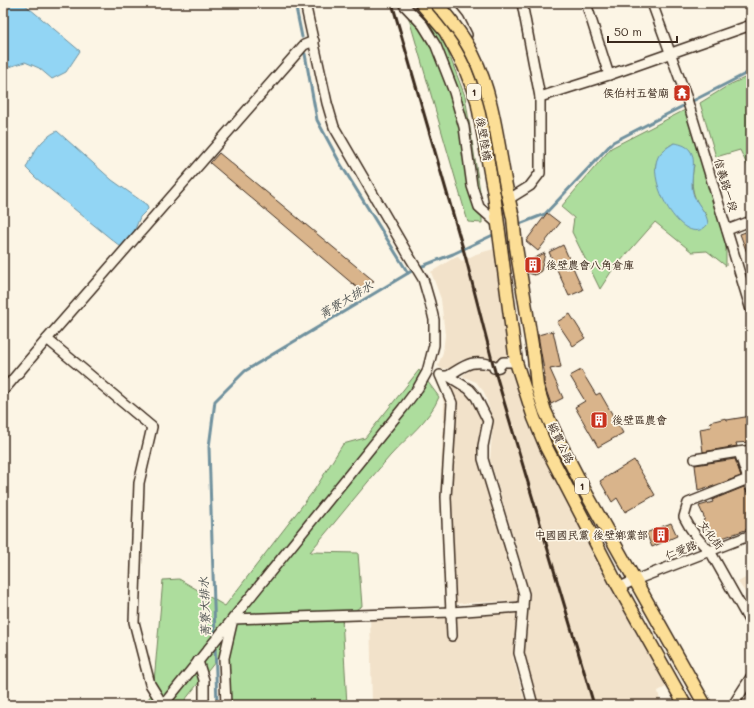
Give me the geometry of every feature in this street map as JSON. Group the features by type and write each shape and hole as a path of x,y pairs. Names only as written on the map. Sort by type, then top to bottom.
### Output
{"main road":[{"name":"後壁陸橋","path":"421,3 445,31 464,66 477,100 494,194 497,223"},
{"name":"後壁陸橋","path":"436,3 454,25 473,55 488,94 508,195"},
{"name":"縱貫公路","path":"508,195 513,218 537,386 545,411 586,493 705,705"},
{"name":"縱貫公路","path":"497,223 516,362 534,418 546,447 620,587 685,705"},
{"path":"575,501 586,493"}],"street":[{"path":"47,338 152,427 139,483 134,622 150,684 163,705 378,441 418,388 427,372 434,345 434,320 423,279 334,127 327,103 305,3"},
{"path":"404,3 404,5 423,25 436,46 454,92 464,127 472,186 479,207 497,223"},
{"path":"446,3 459,19 480,59 492,90 504,159 506,189 508,195 530,186 540,173 540,97 524,4"},
{"path":"586,3 609,75"},
{"name":"信義路一段","path":"652,3 692,113 751,310"},
{"path":"540,97 609,75 751,25"},
{"path":"3,391 47,338 304,45 314,41"},
{"path":"727,230 751,221"},
{"path":"444,376 469,363 484,362 493,365 494,368 499,367 504,362 516,362"},
{"path":"427,372 444,376 469,389 476,397 488,421 483,459 524,594 519,653 533,705"},
{"path":"444,376 452,403 446,497 452,636"},
{"path":"695,460 751,450"},
{"path":"739,452 749,484"},
{"name":"文化街","path":"749,484 688,503 684,517 700,543 710,551 751,624"},
{"name":"仁愛路","path":"620,587 751,535"},
{"path":"233,618 451,612 523,607"},
{"path":"226,705 224,658 233,618"},
{"path":"200,659 204,680 204,705"},
{"path":"733,705 751,677"}],"shaded area":[{"path":"494,249 509,358 492,361 483,358 461,360 451,368 442,369 438,366 443,352 445,335 441,299 431,272 457,256 462,261 476,254"},
{"path":"511,364 528,424 666,687 658,691 661,705 538,705 524,658 530,593 490,460 493,420 484,392 476,382 462,376 471,369 478,367 484,370"},
{"path":"458,382 477,397 483,422 479,443 478,461 519,597 517,601 445,604 440,497 444,405 441,388"},
{"path":"751,575 751,586 745,592 738,582"},
{"path":"517,609 513,658 526,705 372,705 370,615"}],"green space":[{"path":"407,12 432,20 441,34 465,96 482,204 482,223 468,222"},
{"path":"751,75 751,173 740,150 716,157 700,103 729,85"},
{"path":"685,110 726,240 726,266 707,251 692,252 655,222 611,272 600,289 572,232 574,218 561,207 611,148","holes":["674,143 694,165 692,179 693,192 698,203 707,215 655,168 661,153"]},
{"path":"419,370 439,397 435,406 424,421 390,456 310,552 358,553 362,606 342,618 347,705 228,705 223,652 181,705 143,705 153,693 163,580 179,579 225,606 315,489 343,444 365,438"}],"water":[{"path":"3,3 23,3 80,51 66,72 52,79 39,68 25,62 9,67 3,74"},
{"path":"57,131 112,180 147,205 148,209 140,217 129,244 123,248 36,178 26,168 38,146 51,134"},
{"path":"674,143 684,146 690,150 693,156 692,188 694,196 704,213 708,224 699,230 689,229 679,222 670,211 662,197 657,182 656,168 658,157 663,151"}],"building":[{"path":"219,153 374,281 360,290 210,163"},
{"path":"547,213 560,223 538,251 526,241"},
{"path":"751,230 751,261 750,261 740,234"},
{"path":"563,245 583,290 569,296 549,252"},
{"name":"後壁農會八角倉庫","path":"545,253 541,271 535,275 528,273 526,262"},
{"path":"570,314 585,338 573,346 557,322"},
{"path":"553,331 561,367 550,369 563,398 551,404 544,384 545,376 538,335"},
{"name":"後壁區農會","path":"581,370 596,395 600,393 623,433 598,447 575,407 585,401 570,376"},
{"path":"751,416 751,442 736,443 737,446 703,452 700,429 711,427 710,422 726,418 727,420"},
{"path":"735,459 741,476 698,490 695,465"},
{"path":"634,460 655,495 625,512 617,498 612,502 600,481"},
{"path":"744,487 747,492 751,494 751,528 711,542 703,520 705,519 699,506 713,502 712,500"},
{"name":"中國國民黨 後壁鄉黨部","path":"671,523 677,536 652,547 646,533"}],"waterway":[{"path":"295,3 302,37"},
{"path":"305,54 317,120 340,163 408,273"},
{"name":"菁寮大排水","path":"517,225 545,214 613,142 751,71"},
{"name":"菁寮大排水","path":"215,636 209,447 215,401 245,371 415,269 453,254 495,234"},
{"name":"菁寮大排水","path":"215,644 217,705"}],"railway":[{"path":"392,3 466,259 494,368 594,705"}],"place":[{"name":"侯伯村五營廟","path":"682,93"},
{"name":"後壁農會八角倉庫","path":"533,265"},
{"name":"後壁區農會","path":"599,420"},
{"name":"中國國民黨 後壁鄉黨部","path":"661,535"}]}
